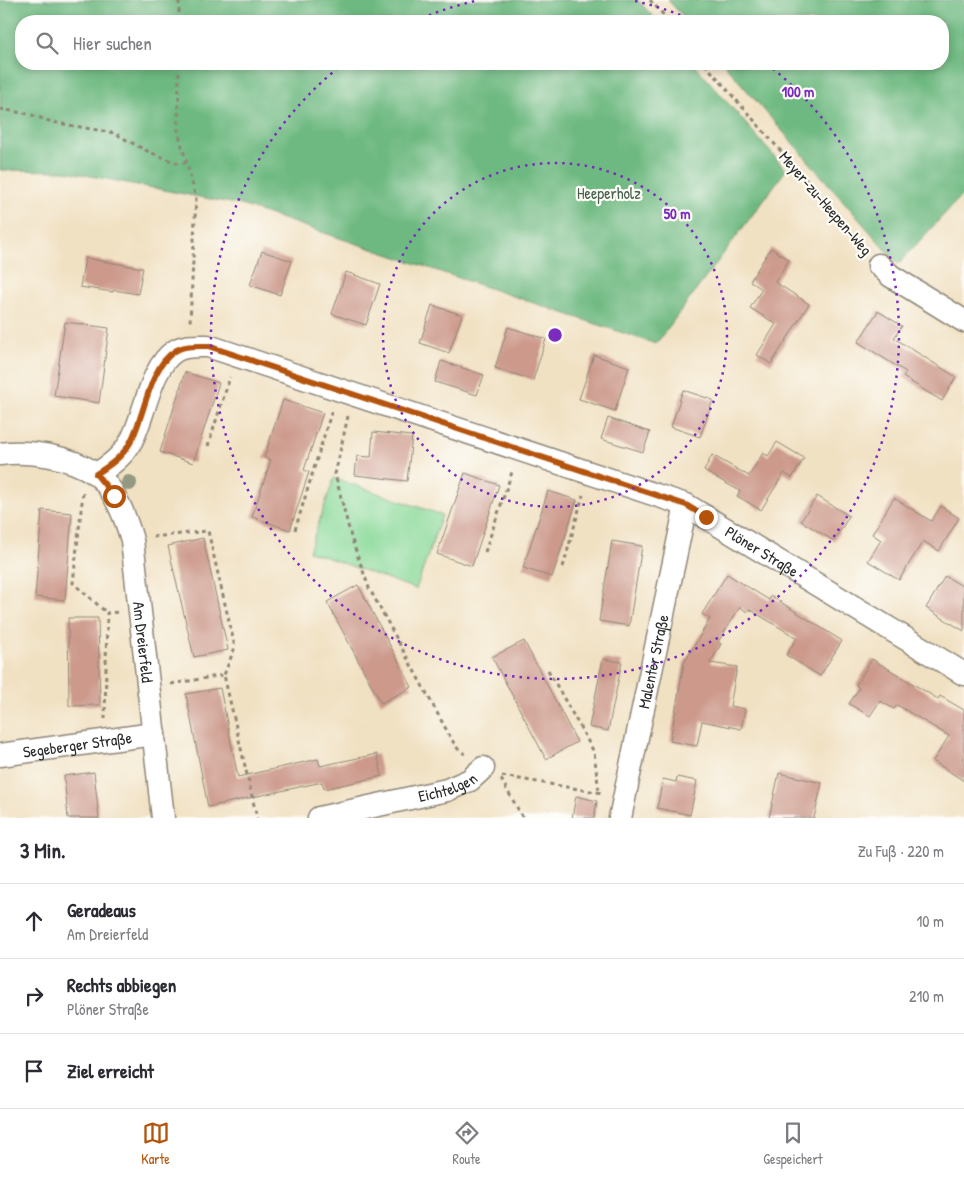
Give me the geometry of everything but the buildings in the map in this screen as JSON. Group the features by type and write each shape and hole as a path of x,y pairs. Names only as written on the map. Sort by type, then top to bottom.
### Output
{"street":[{"name":"Meyer-zu-Heepen-Weg","path":"879,265 891,276 964,321"},
{"name":"Plöner Straße","path":"189,346 208,346 237,354 686,505 964,674"},
{"path":"0,454 34,452 56,457 96,474 114,462 129,445 139,426 156,374 165,360 175,351 189,346"},
{"name":"Am Dreierfeld","path":"96,474 114,496 126,518 132,540 163,818"},
{"name":"Malenter Straße","path":"622,808 686,505"},
{"name":"Segeberger Straße","path":"0,755 154,734"},
{"name":"Eichtelgen","path":"319,818 447,790 470,780 483,768"}],"path":[{"path":"179,0 179,15"},
{"path":"650,0 664,15"},
{"path":"179,70 178,131 196,198 189,346"},
{"name":"Meyer-zu-Heepen-Weg","path":"711,70 879,265"},
{"path":"0,110 29,114 52,122 114,133 145,150 176,163 186,163"},
{"path":"208,446 237,354"},
{"path":"295,530 346,391"},
{"path":"346,391 336,474 359,564 369,588 452,740 458,749 483,768"},
{"path":"485,552 519,449"},
{"path":"563,567 590,473"},
{"path":"96,474 84,489 73,583 107,613 140,612"},
{"path":"132,540 208,531 235,648 224,675 257,818"},
{"path":"105,740 107,613"},
{"path":"548,670 594,752 599,792"},
{"path":"148,688 224,675"},
{"path":"522,818 499,775 599,792 622,808"}],"green space":[{"name":"Heeperholz","path":"0,0 638,0 652,15 15,15 15,70 699,70 786,170 656,344 241,205 65,171 0,170"},
{"path":"668,0 964,0 964,193 898,264 729,70 949,70 949,15 682,15"},
{"path":"334,478 442,515 416,589 309,551"}],"route":[{"path":"114,496 96,474 114,462 129,445 139,426 156,374 165,360 175,351 189,346 208,346 237,354 686,505 706,517"}]}
